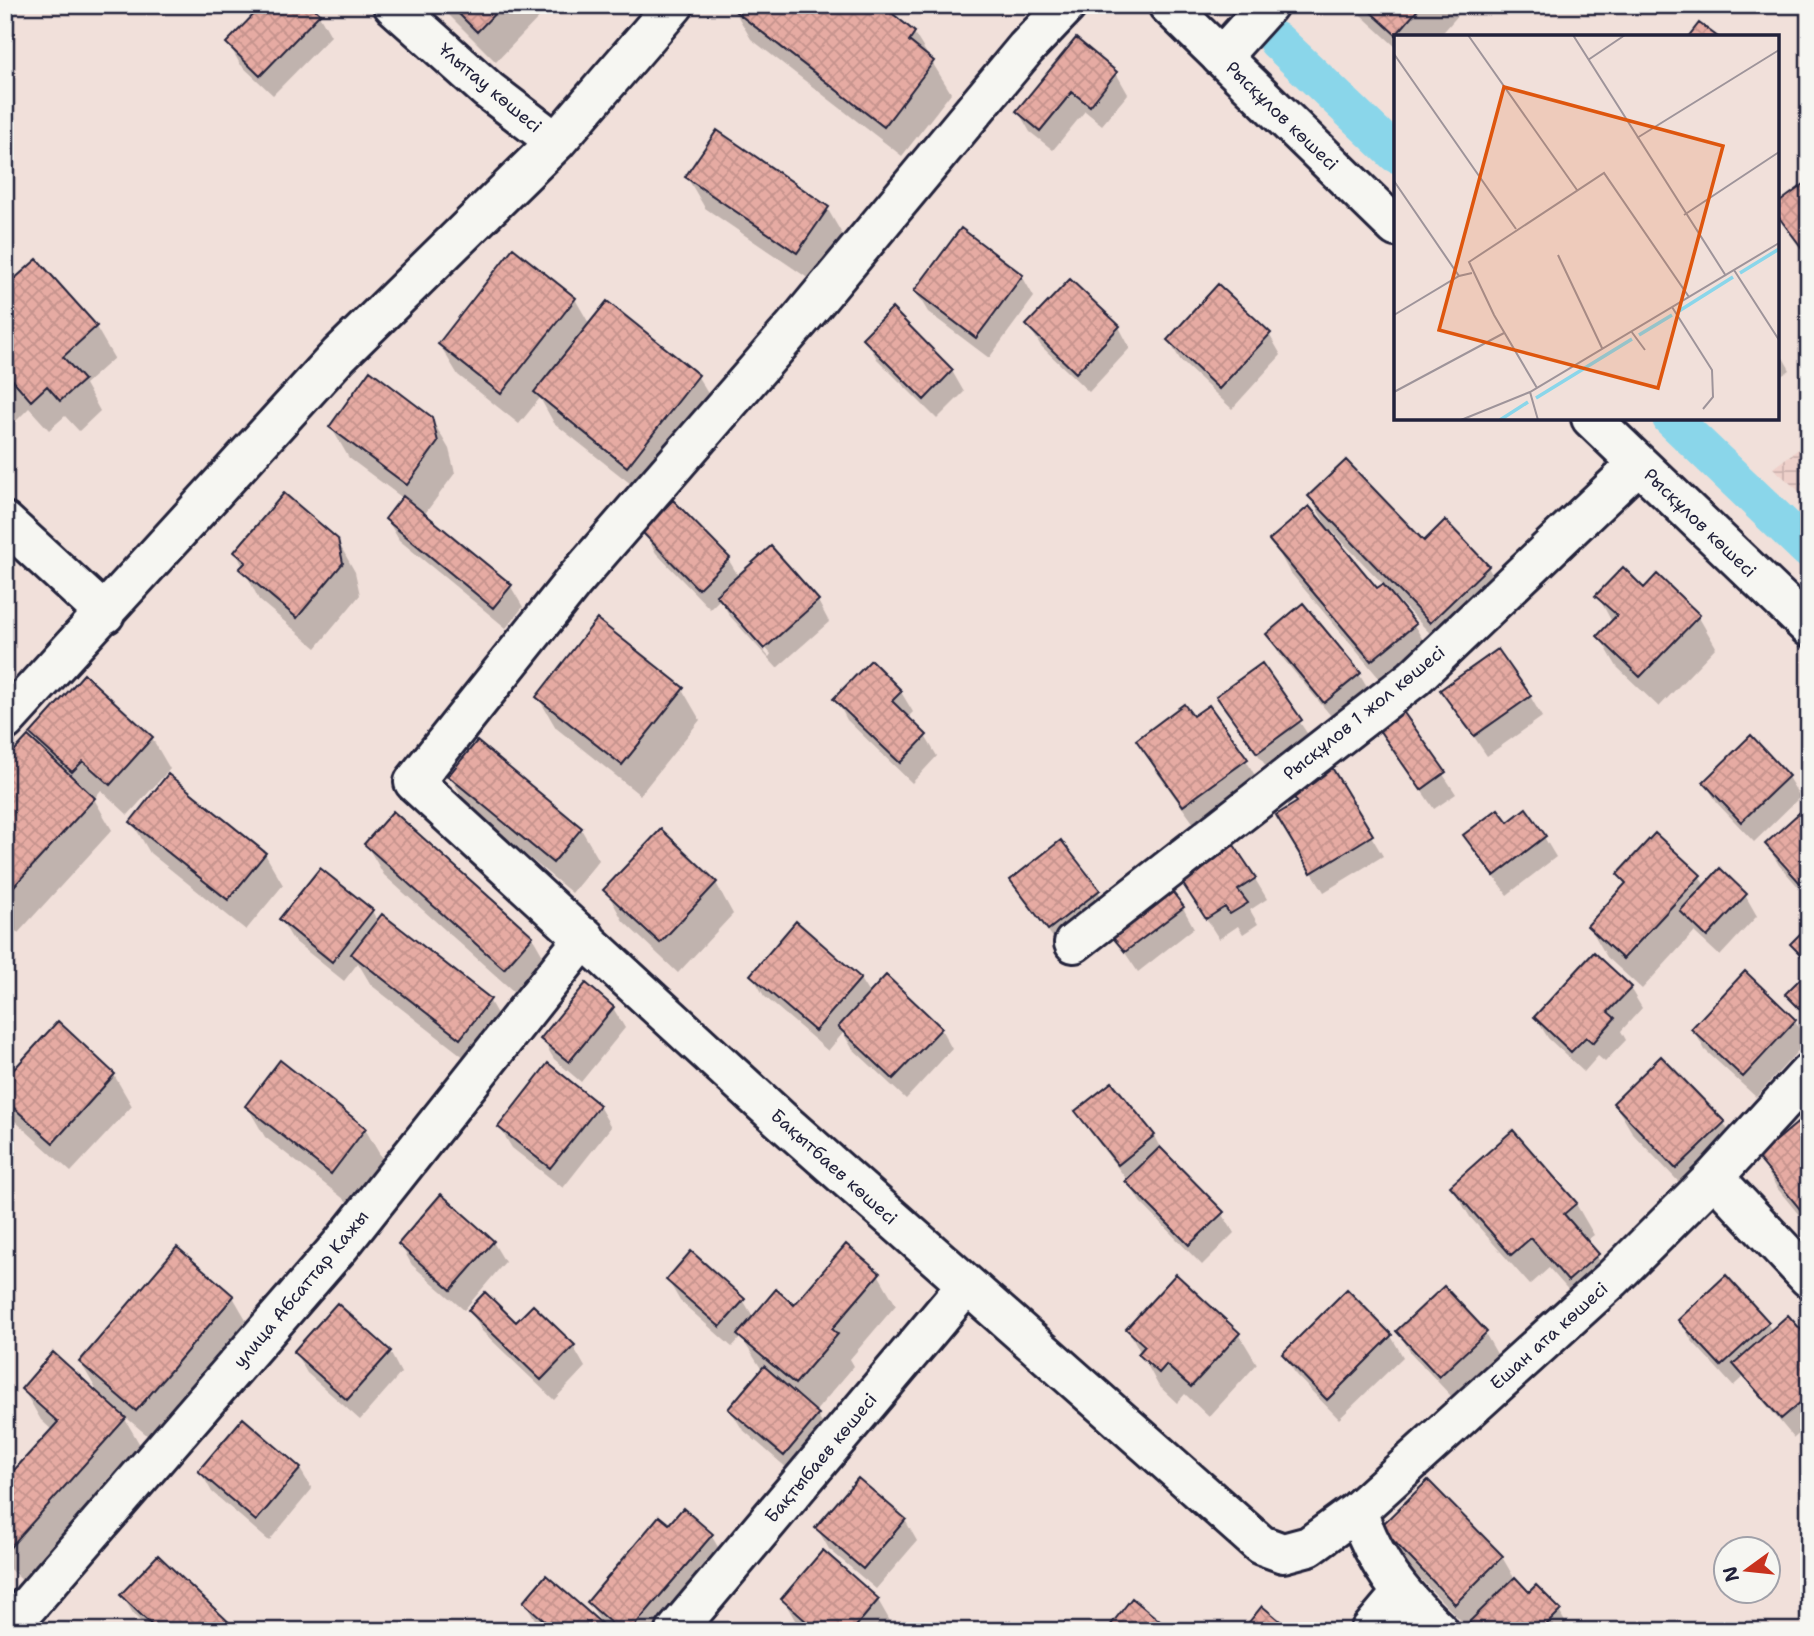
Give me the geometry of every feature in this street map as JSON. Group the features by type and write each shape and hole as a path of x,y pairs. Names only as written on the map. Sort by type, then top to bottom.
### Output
{"street":[{"name":"Ұлытау көшесі","path":"393,5 488,90 556,142"},
{"path":"5,722 339,355 556,142 674,5"},
{"name":"Бақытбаев көшесі","path":"1068,5 1026,48 800,319 574,582 414,782 781,1120 1261,1545"},
{"name":"Рысқұлов көшесі","path":"1168,5 1394,225"},
{"path":"1221,57 1268,5"},
{"name":"Рысқұлов көшесі","path":"1593,420 1809,627"},
{"name":"Рысқұлов 1 жол көшесі","path":"1074,943 1414,678 1638,464"},
{"path":"5,522 104,614"},
{"name":"улица Абсаттар Кажы","path":"5,1631 340,1246 585,937"},
{"name":"Ешан ата көшесі","path":"1261,1545 1283,1553 1309,1546 1357,1511 1612,1279 1714,1177 1809,1073"},
{"path":"1714,1177 1809,1278"},
{"name":"Бақтыбаев көшесі","path":"676,1631 966,1286"},
{"path":"1357,1511 1370,1546 1401,1594 1439,1631"},
{"path":"1370,1631 1401,1594"}],"shaded area":[{"path":"1809,441 1809,500 1773,468"}],"building":[{"path":"263,5 311,5 320,14 260,76 226,43"},
{"path":"450,5 503,5 477,32"},
{"path":"733,5 882,5 915,32 909,41 934,61 884,127 731,8"},
{"path":"1363,5 1422,5 1396,35"},
{"path":"1699,23 1715,35 1690,35"},
{"path":"1076,38 1117,72 1090,106 1072,92 1040,131 1016,111"},
{"path":"717,130 829,207 797,253 685,177"},
{"path":"1804,184 1809,190 1809,257 1779,218 1779,203"},
{"path":"961,228 1023,275 976,338 914,291"},
{"path":"513,248 576,298 501,394 438,344"},
{"path":"37,259 97,326 63,357 84,380 60,401 47,386 31,401 11,378 5,384 5,287"},
{"path":"1070,279 1120,326 1076,373 1026,325"},
{"path":"1218,284 1271,333 1219,389 1167,340"},
{"path":"607,301 699,375 627,467 534,392"},
{"path":"892,308 953,370 924,400 862,338"},
{"path":"370,370 432,417 438,442 407,485 329,427"},
{"path":"1346,460 1424,541 1445,520 1489,566 1430,623 1308,496"},
{"path":"284,493 338,539 343,563 297,618 239,569 246,562 234,552"},
{"path":"403,496 512,585 493,608 385,519"},
{"path":"673,500 730,558 698,589 642,532"},
{"path":"1309,506 1377,588 1383,584 1416,624 1371,661 1269,540"},
{"path":"771,546 819,600 764,649 716,595"},
{"path":"1623,567 1644,588 1657,574 1700,615 1640,677 1597,636 1617,615 1595,596"},
{"path":"1303,603 1361,673 1324,703 1266,634"},
{"path":"597,619 684,688 622,765 536,697"},
{"path":"1498,649 1531,696 1474,736 1440,690"},
{"path":"871,660 902,691 892,701 927,735 900,763 833,699"},
{"path":"1262,663 1302,720 1257,753 1216,696"},
{"path":"84,674 153,737 110,785 83,761 72,772 30,734"},
{"path":"1184,704 1193,716 1209,705 1248,759 1183,806 1136,740"},
{"path":"1402,710 1446,772 1421,790 1377,727"},
{"path":"1751,735 1789,776 1741,822 1703,782"},
{"path":"28,736 95,798 5,896 5,761"},
{"path":"477,741 582,828 553,863 448,776"},
{"path":"1331,766 1373,835 1311,873 1276,815 1297,802 1290,791"},
{"path":"168,774 266,853 228,900 130,822"},
{"path":"1809,804 1809,893 1765,844"},
{"path":"1526,808 1546,836 1494,876 1463,835 1498,809 1508,822"},
{"path":"393,811 533,936 504,969 364,844"},
{"path":"661,829 717,882 660,943 603,890"},
{"path":"1655,833 1701,875 1623,959 1587,926 1626,883 1617,874"},
{"path":"1061,840 1100,890 1048,930 1010,880"},
{"path":"1234,845 1256,878 1238,890 1248,903 1230,914 1225,907 1206,919 1181,881"},
{"path":"320,868 373,910 332,962 279,919"},
{"path":"1720,868 1747,894 1707,937 1680,911"},
{"path":"1168,886 1184,907 1125,952 1108,932"},
{"path":"382,914 491,999 460,1039 351,954"},
{"path":"796,921 861,978 815,1031 750,975"},
{"path":"1809,925 1809,963 1790,944"},
{"path":"1594,952 1632,987 1608,1012 1615,1018 1593,1043 1586,1037 1571,1052 1534,1017"},
{"path":"1809,970 1809,1018 1785,994"},
{"path":"1745,971 1796,1020 1743,1077 1691,1029"},
{"path":"886,975 942,1028 893,1079 838,1027"},
{"path":"586,983 614,1007 569,1062 540,1039"},
{"path":"58,1021 115,1074 53,1143 5,1100 5,1079"},
{"path":"1661,1056 1725,1122 1676,1169 1613,1103"},
{"path":"280,1060 366,1128 331,1174 245,1106"},
{"path":"548,1063 600,1105 550,1168 498,1127"},
{"path":"1112,1082 1155,1135 1118,1165 1075,1111"},
{"path":"1802,1119 1809,1128 1809,1220 1757,1157"},
{"path":"1513,1130 1577,1203 1564,1214 1599,1254 1568,1281 1531,1238 1511,1255 1450,1186"},
{"path":"1160,1147 1224,1212 1189,1245 1125,1181"},
{"path":"441,1194 494,1241 451,1290 398,1244"},
{"path":"846,1244 880,1273 832,1329 838,1334 795,1384 737,1335 776,1289 794,1305"},
{"path":"177,1247 234,1296 136,1411 79,1362"},
{"path":"691,1251 745,1299 720,1327 666,1280"},
{"path":"1176,1274 1240,1333 1191,1387 1166,1365 1159,1373 1138,1354 1145,1346 1126,1329"},
{"path":"1726,1275 1769,1322 1721,1366 1678,1320"},
{"path":"1444,1286 1487,1332 1439,1377 1396,1331"},
{"path":"1347,1289 1392,1335 1327,1400 1282,1354"},
{"path":"485,1292 516,1322 533,1305 575,1345 541,1380 468,1310"},
{"path":"337,1303 391,1351 347,1400 293,1352"},
{"path":"1788,1315 1809,1339 1809,1395 1781,1419 1733,1364"},
{"path":"53,1352 126,1418 6,1552 5,1480 58,1422 21,1389"},
{"path":"764,1366 819,1414 784,1456 728,1409"},
{"path":"243,1418 301,1468 256,1521 198,1471"},
{"path":"858,1478 906,1519 863,1569 815,1528"},
{"path":"1428,1480 1503,1556 1455,1604 1380,1527"},
{"path":"683,1508 713,1534 630,1631 620,1631 587,1602 659,1516 669,1524"},
{"path":"823,1550 879,1599 852,1631 817,1631 781,1599"},
{"path":"158,1555 235,1628 232,1631 158,1631 120,1595"},
{"path":"546,1575 610,1631 556,1631 523,1602"},
{"path":"1515,1577 1529,1592 1536,1585 1561,1610 1540,1631 1477,1631 1469,1622"},
{"path":"1132,1598 1172,1631 1106,1631"},
{"path":"1262,1606 1292,1631 1242,1631"}],"waterway":[{"path":"1277,41 1394,152"},
{"path":"1673,420 1809,550"}]}
